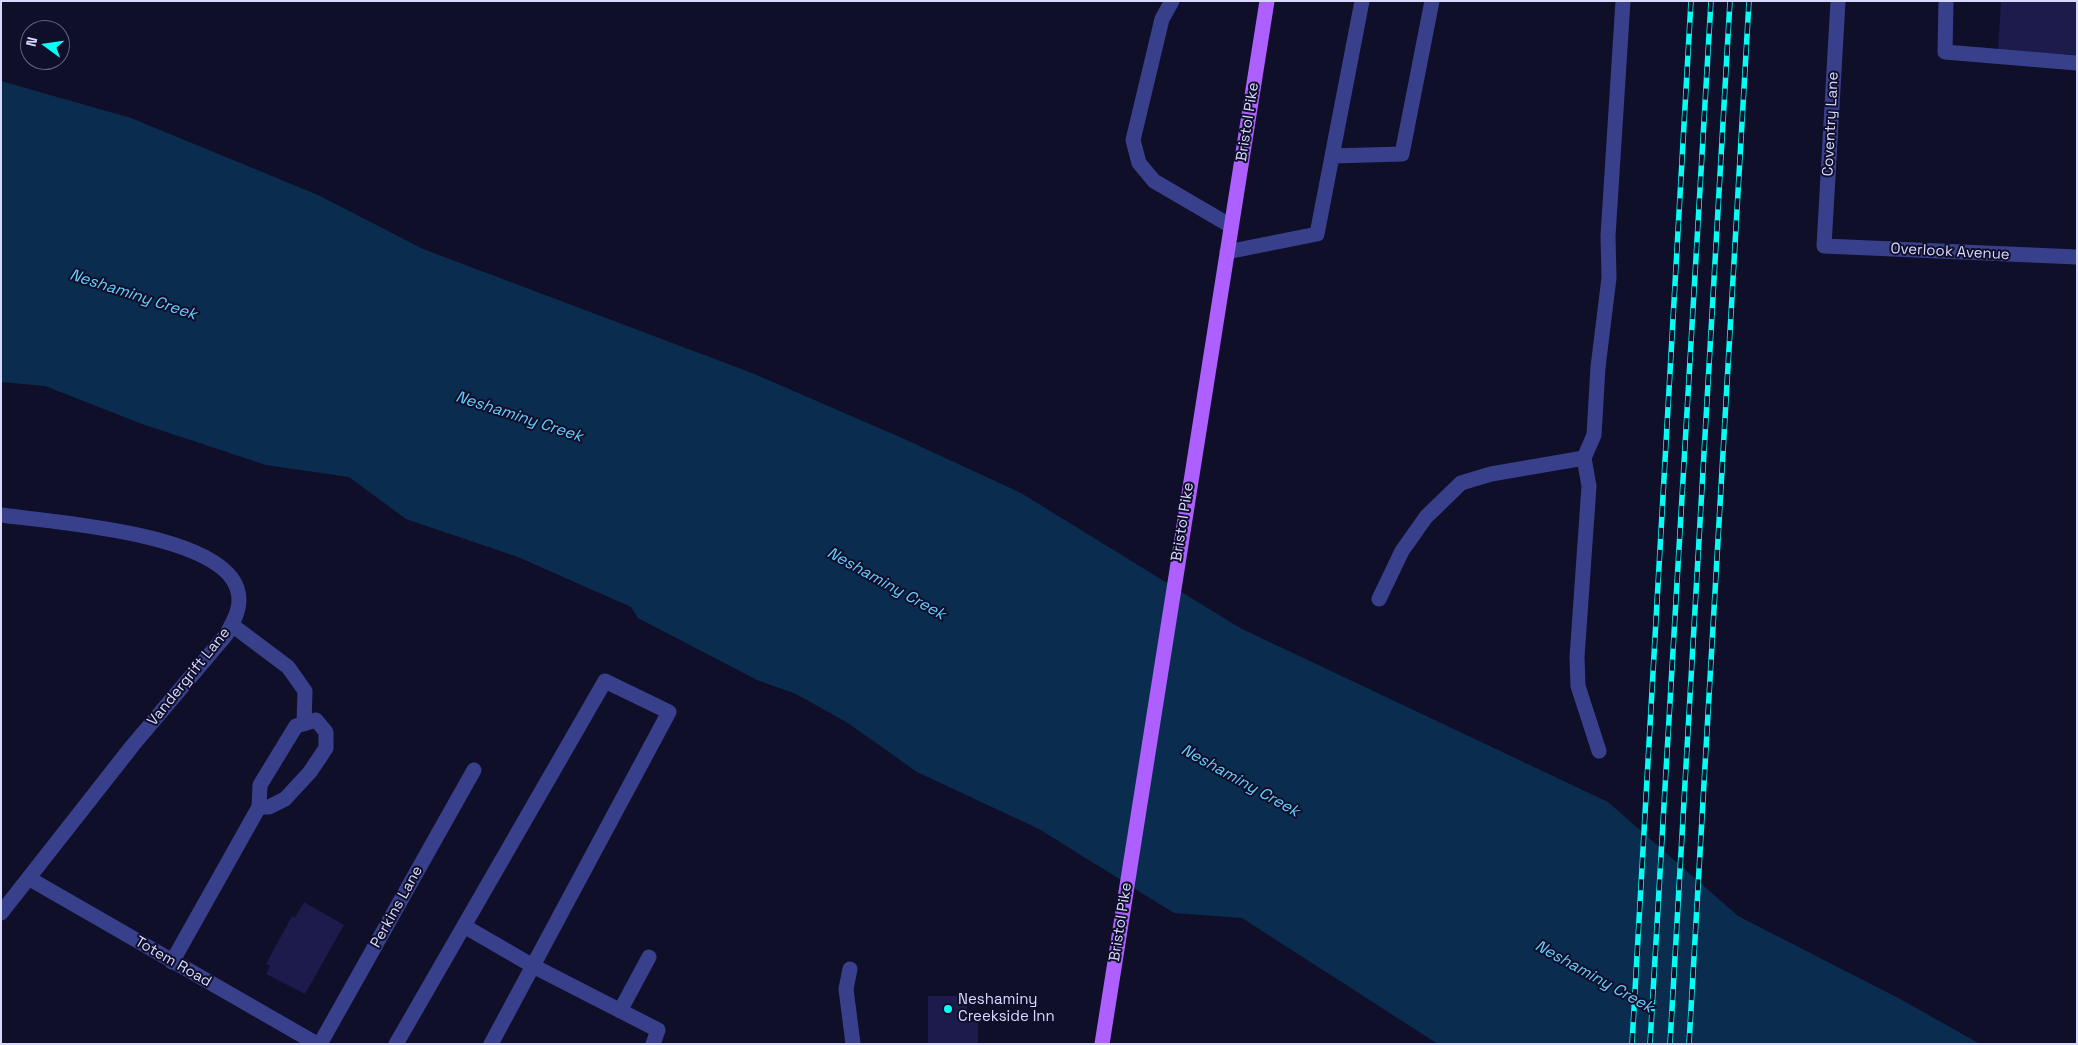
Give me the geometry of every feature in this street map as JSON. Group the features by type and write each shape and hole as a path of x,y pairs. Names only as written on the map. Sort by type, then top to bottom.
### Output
{"main road":[{"name":"Bristol Pike","path":"1102,1044 1267,1"}],"street":[{"path":"1172,1 1162,19 1133,140 1139,163 1154,181 1231,226"},
{"path":"1227,252 1317,234 1362,1"},
{"path":"1332,156 1402,154 1432,1"},
{"path":"1599,751 1578,686 1577,657 1589,486 1584,458 1594,435 1598,367 1609,278 1608,236 1623,1"},
{"name":"Coventry Lane","path":"1824,246 1838,1"},
{"path":"1946,1 1945,52 2077,63"},
{"name":"Overlook Avenue","path":"1824,246 2077,257"},
{"path":"1379,599 1402,551 1426,516 1461,484 1492,474 1584,458"},
{"name":"Vandergrift Lane","path":"1,515 110,528 156,539 190,551 219,565 231,576 238,591 239,601 232,625 226,635 133,745 30,879 1,913"},
{"path":"232,625 288,667 305,691 304,724"},
{"path":"396,1044 605,681 669,712 491,1044"},
{"path":"172,962 259,808 260,785 296,726 316,720 326,732 326,748 310,772 285,799 269,807 259,808"},
{"name":"Perkins Lane","path":"318,1044 474,770"},
{"name":"Totem Road","path":"30,879 318,1044"},
{"path":"464,926 533,966 658,1030 657,1042"},
{"path":"620,1011 649,957"},
{"path":"850,969 846,989 853,1044"}],"water":[{"name":"Neshaminy Creek","path":"1,81 131,118 318,195 423,249 752,373 902,438 1021,493 1240,628 1608,802 1738,916 1902,1000 1980,1044 1438,1044 1242,918 1174,913 1039,829 917,772 848,723 796,694 757,680 638,618 631,607 518,557 406,519 349,477 266,465 142,424 45,386 1,382"}],"building":[{"path":"2001,1 2077,1 2077,55 1998,50"},
{"path":"304,902 344,925 305,994 266,974 270,966 266,964 292,916 295,918"},
{"name":"Neshaminy Creekside Inn","path":"928,996 967,996 967,1022 978,1022 978,1044 928,1044"}],"railway":[{"path":"1632,1044 1691,1"},
{"path":"1650,1044 1711,1"},
{"path":"1670,1044 1730,1"},
{"path":"1689,1044 1749,1"}],"place":[{"name":"Neshaminy Creekside Inn","path":"948,1009"}]}
